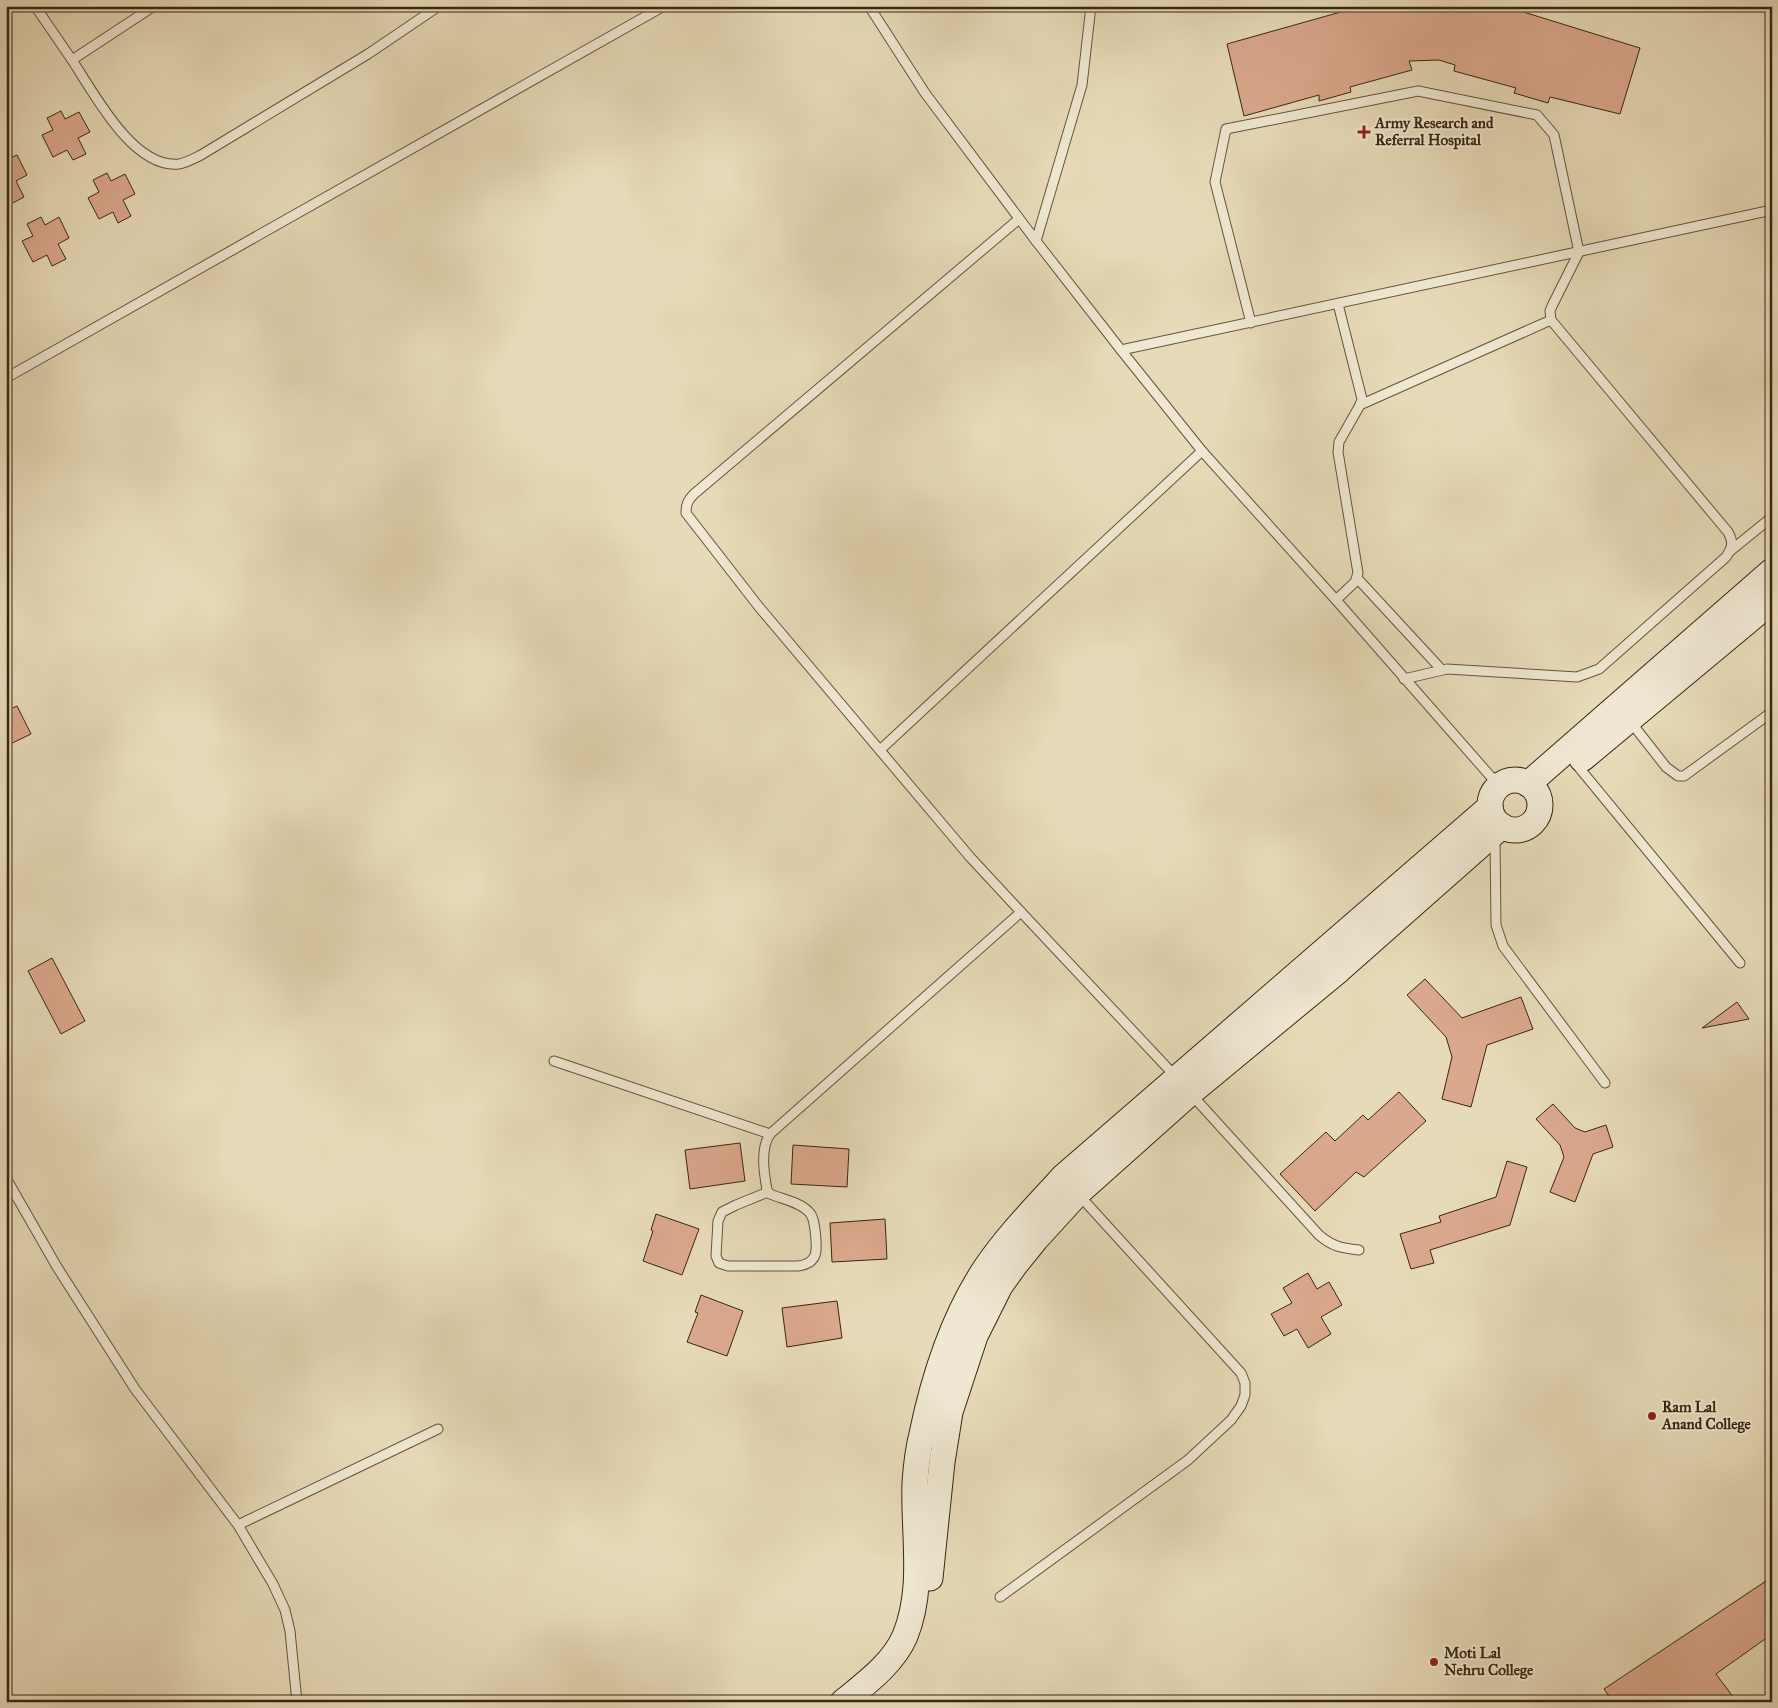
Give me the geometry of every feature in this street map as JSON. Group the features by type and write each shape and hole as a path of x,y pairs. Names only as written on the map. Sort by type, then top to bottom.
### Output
{"main road":[{"path":"1533,790 1772,571"},
{"path":"1533,790 1576,764 1772,600"},
{"path":"868,1702 890,1681 902,1666 922,1628 917,1572 915,1482 917,1462 929,1405 948,1339 964,1304 985,1268 1012,1233 1070,1185 1496,813 1513,780 1521,781 1533,790 1539,811 1531,824 1525,828 1517,830 1496,813"},
{"path":"843,1702 879,1672 892,1656 904,1637 921,1600"}],"lane":[{"path":"34,6 116,125 133,144 151,158 164,163 180,164 201,155 368,54 439,6"},
{"path":"72,60 154,6"},
{"path":"6,378 664,6"},
{"path":"869,6 925,93 1036,242 1202,451 1404,679 1496,813 1496,925 1503,946 1604,1083"},
{"path":"1036,242 1082,85 1091,6"},
{"path":"1251,323 1215,182 1226,129 1418,92 1537,115 1554,135 1579,252 1552,306 1550,311 1551,320 1732,539 1726,557 1606,663 1593,672 1577,677 1441,670 1404,679"},
{"path":"1120,350 1772,210"},
{"path":"1019,219 694,494 686,505 686,512 758,607 970,857 1184,1086 1319,1235 1329,1244 1359,1250"},
{"path":"1336,600 1352,586 1358,573 1338,452 1339,442 1362,399 1338,304"},
{"path":"1360,405 1551,320"},
{"path":"880,750 1202,451"},
{"path":"1729,552 1772,517"},
{"path":"1357,578 1441,670"},
{"path":"1629,720 1666,767 1678,776 1684,776 1772,712"},
{"path":"1576,764 1740,963"},
{"path":"768,1192 764,1146 770,1134 1021,912"},
{"path":"554,1061 770,1134"},
{"path":"6,1178 57,1268 135,1389 238,1525 272,1584 285,1610 293,1648 297,1702"},
{"path":"1000,1597 1188,1460 1231,1420 1241,1406 1245,1395 1246,1383 1241,1373 1070,1185"},
{"path":"768,1192 803,1207 812,1214 817,1244 812,1260 798,1266 728,1266 719,1263 716,1256 718,1221 722,1212 768,1192"},
{"path":"238,1525 438,1429"}],"building":[{"path":"1362,6 1504,6 1640,48 1620,114 1550,97 1548,103 1514,93 1516,88 1454,71 1455,65 1439,60 1409,61 1412,70 1350,87 1351,92 1319,101 1319,95 1244,116 1227,44"},
{"path":"61,111 65,119 79,112 90,132 78,138 86,154 73,160 67,150 53,157 42,135 53,130 47,118"},
{"path":"17,155 27,175 16,181 24,197 11,204 6,195 6,160"},
{"path":"107,173 111,181 125,174 135,194 123,200 131,216 118,223 113,212 99,219 88,198 99,192 93,180"},
{"path":"41,217 45,225 59,217 69,238 58,244 66,259 52,266 47,255 33,262 22,241 33,236 27,224"},
{"path":"17,706 31,734 6,746 6,711"},
{"path":"52,958 85,1021 61,1034 28,971"},
{"path":"1425,979 1462,1018 1521,997 1533,1029 1487,1045 1471,1107 1442,1099 1452,1057 1446,1037 1407,995"},
{"path":"1737,1002 1749,1019 1702,1028"},
{"path":"1399,1092 1426,1121 1364,1177 1356,1172 1315,1211 1280,1174 1326,1132 1335,1141 1363,1115 1368,1120"},
{"path":"1553,1104 1575,1128 1585,1132 1606,1125 1613,1147 1593,1154 1575,1202 1550,1192 1564,1157 1560,1145 1536,1119"},
{"path":"740,1143 745,1181 690,1189 685,1150"},
{"path":"793,1145 849,1149 847,1187 791,1184"},
{"path":"1507,1161 1527,1167 1510,1225 1430,1250 1434,1263 1411,1269 1400,1234 1441,1222 1439,1216 1496,1197"},
{"path":"656,1214 699,1229 682,1275 643,1261 653,1231 651,1230"},
{"path":"885,1219 887,1259 832,1262 830,1223"},
{"path":"1308,1273 1317,1289 1329,1282 1342,1305 1321,1317 1331,1334 1308,1348 1297,1329 1284,1336 1271,1314 1292,1303 1283,1288"},
{"path":"701,1295 743,1311 727,1356 687,1342 698,1313 695,1312"},
{"path":"837,1301 842,1338 787,1347 782,1308"},
{"path":"1772,1577 1772,1634 1716,1674 1737,1702 1613,1702 1604,1689"}],"place":[{"name":"Army Research and Referral Hospital","path":"1364,132"},
{"name":"Ram Lal Anand College","path":"1652,1416"},
{"name":"Moti Lal Nehru College","path":"1434,1662"}]}
